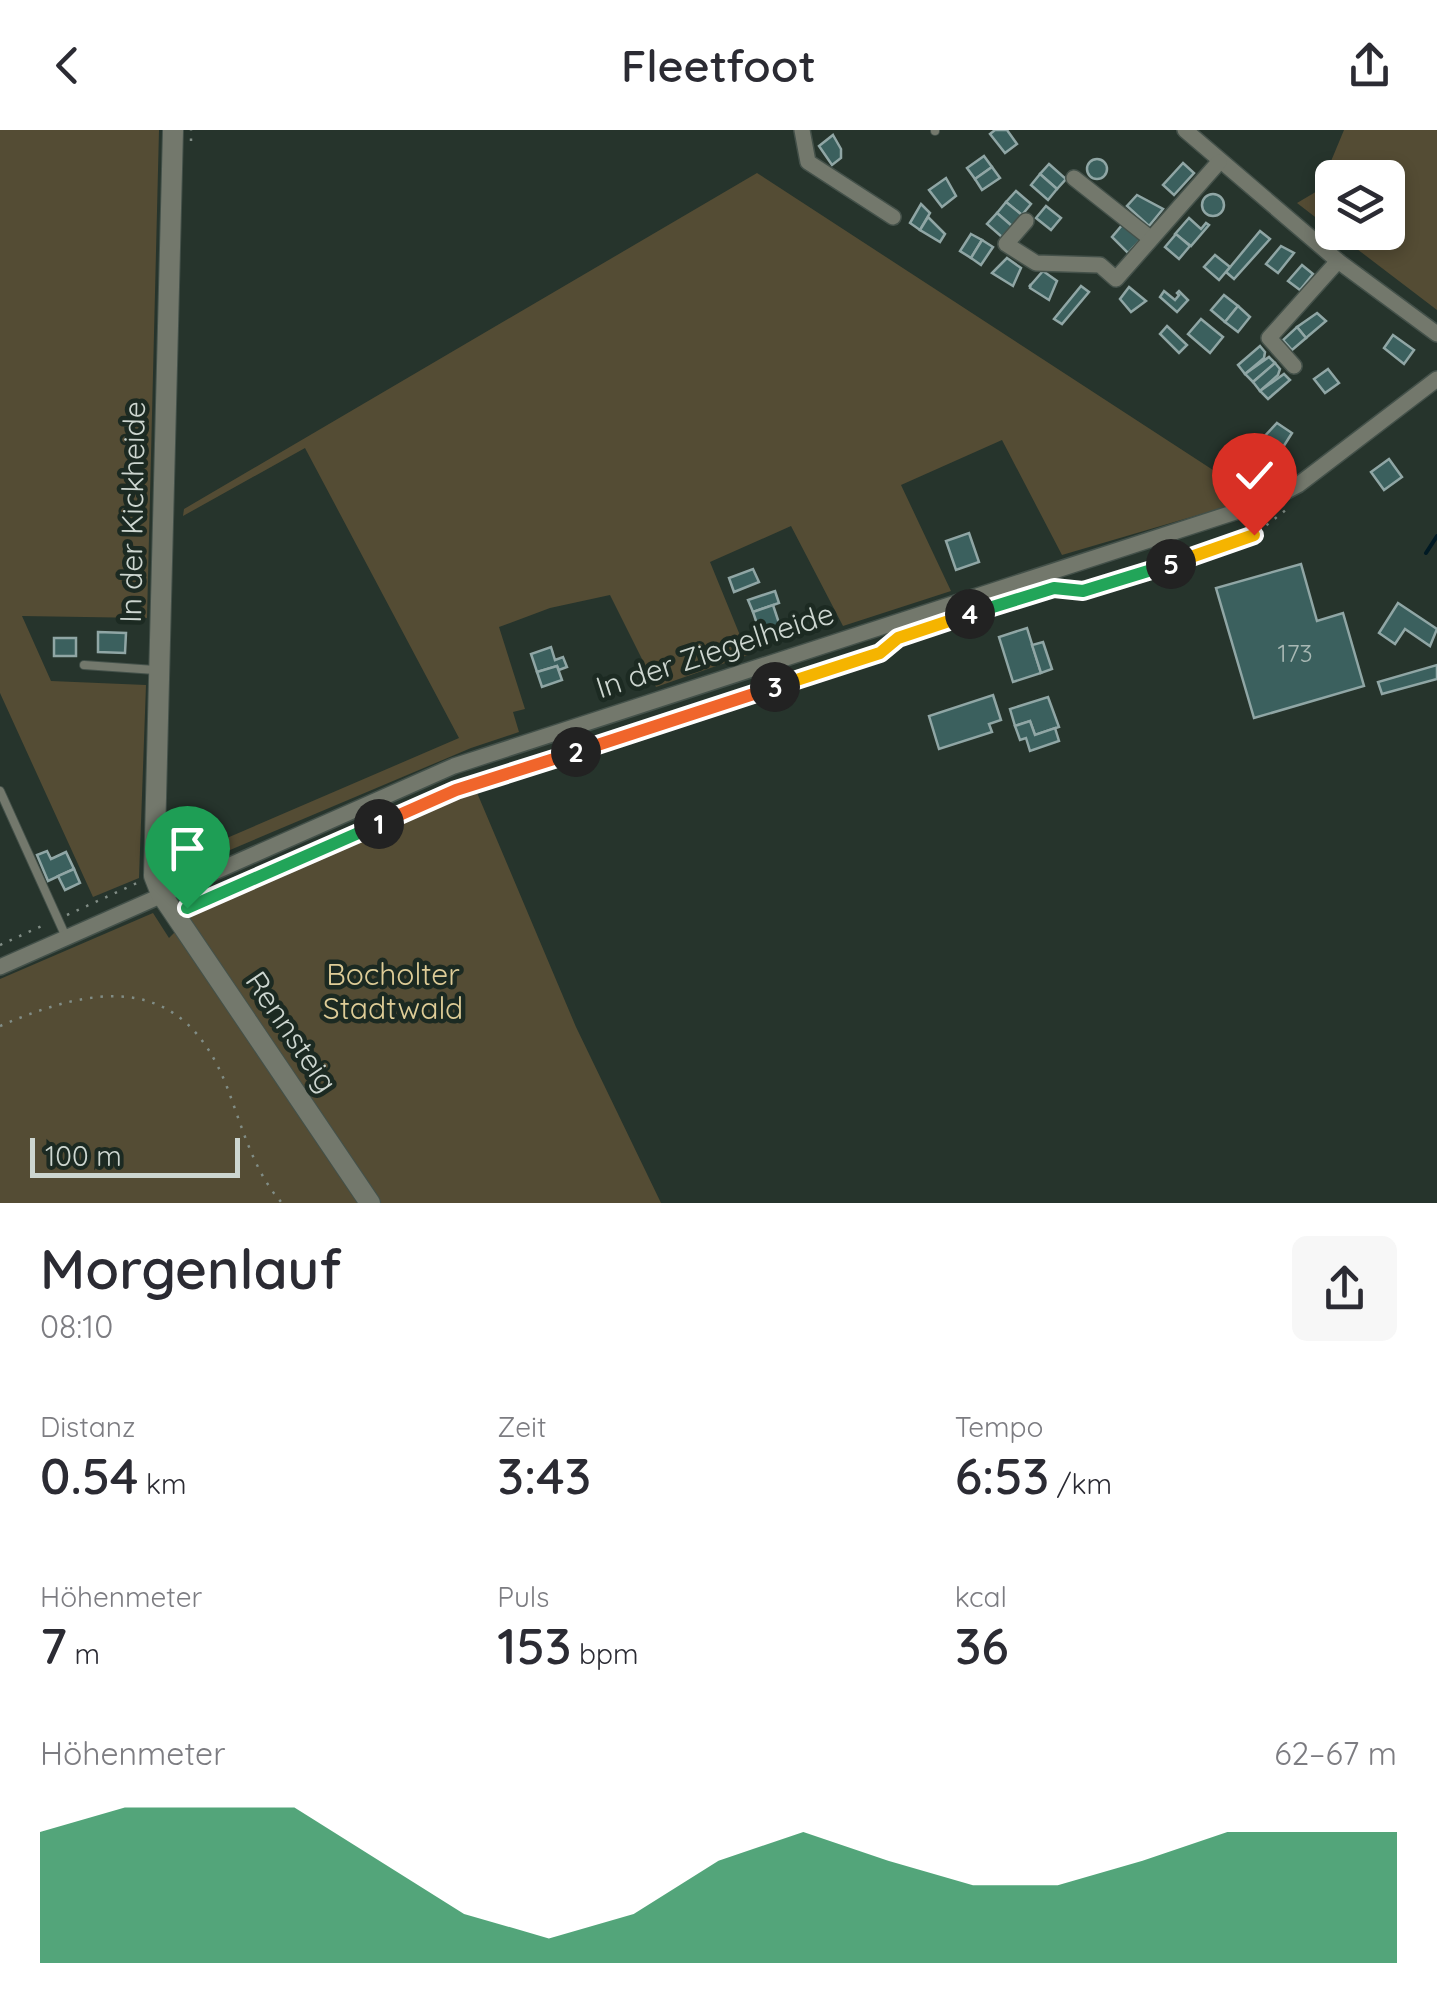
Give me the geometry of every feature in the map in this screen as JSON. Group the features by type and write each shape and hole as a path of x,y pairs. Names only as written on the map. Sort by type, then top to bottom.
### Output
{"street":[{"name":"In der Kickheide","path":"164,886 159,670 173,130"},
{"path":"802,130 808,162 892,217"},
{"path":"1184,130 1338,262 1437,334"},
{"path":"1026,221 1006,244 1036,263 1100,266 1116,278 1218,162"},
{"path":"1074,178 1150,238"},
{"path":"1294,366 1269,338 1338,262"},
{"name":"In der Ziegelheide","path":"0,966 164,886 454,766 1266,502 1298,485 1437,379"},
{"name":"Rennsteig","path":"164,886 370,1203"}],"lane":[{"path":"84,665 159,670"},
{"path":"0,791 66,937"}],"path":[{"path":"1036,593 1054,588 1083,591 1231,545 1254,535 1289,508"},
{"path":"0,945 58,919 164,886 187,908 456,790 880,653 898,638"},
{"path":"0,1026 53,1003 93,996 136,996 171,1012 204,1040 226,1085 240,1128 282,1203"}],"green space":[{"path":"0,130 159,130 147,618 22,616 51,681 146,685 139,878 93,897 0,693"},
{"path":"1344,130 1437,130 1437,310 1358,250 1405,250 1405,160 1332,160"},
{"path":"757,173 1256,498 1062,555 1002,440 901,485 951,591 843,626 791,526 710,562 748,655 656,687 610,595 550,608 499,627 525,709 513,712 519,732 471,748 178,872 178,859 459,738 305,448 183,516 184,509"},
{"path":"1315,192 1315,217 1297,203"},
{"name":"Bocholter Stadtwald","path":"475,788 576,1027 661,1203 0,1203 0,979 153,913 169,938 203,904 419,808"}],"building":[{"path":"1007,130 1017,144 1005,153 990,134"},
{"path":"833,135 841,158 832,165 819,146"},
{"path":"984,156 992,167 975,179 967,168"},
{"path":"1097,159 1107,169 1097,179 1087,169"},
{"path":"1183,163 1194,173 1174,195 1163,185"},
{"path":"1049,164 1066,179 1057,189 1040,174"},
{"path":"992,167 1000,178 982,190 975,179"},
{"path":"1040,174 1057,189 1048,200 1031,185"},
{"path":"946,178 956,196 942,207 929,190"},
{"path":"1016,191 1031,204 1022,215 1006,202"},
{"path":"1213,194 1221,197 1221,213 1213,216 1205,213 1202,205 1205,197"},
{"path":"1137,195 1163,209 1149,226 1127,206"},
{"path":"1006,202 1022,215 1012,226 997,213"},
{"path":"921,204 930,213 920,230 910,223"},
{"path":"1046,206 1061,218 1051,230 1036,218"},
{"path":"997,213 1012,226 1002,237 987,224"},
{"path":"928,217 945,234 940,242 920,230"},
{"path":"1189,218 1201,229 1206,223 1209,225 1191,246 1175,234"},
{"path":"1123,224 1141,239 1128,253 1112,237"},
{"path":"1260,231 1270,239 1234,279 1226,272"},
{"path":"971,234 982,240 971,258 960,251"},
{"path":"1176,234 1190,246 1179,259 1165,247"},
{"path":"982,240 993,247 981,265 971,258"},
{"path":"1281,246 1294,253 1278,273 1266,264"},
{"path":"1215,255 1230,267 1219,280 1204,267"},
{"path":"1007,258 1021,268 1013,286 992,273"},
{"path":"1302,265 1313,274 1300,290 1288,281"},
{"path":"1043,271 1057,281 1049,300 1031,285"},
{"path":"1081,286 1089,292 1062,324 1054,319"},
{"path":"1129,287 1146,301 1131,312 1120,299"},
{"path":"1164,291 1175,300 1179,291 1188,300 1177,312 1160,297"},
{"path":"1224,295 1238,306 1225,322 1211,310"},
{"path":"1238,306 1250,317 1238,332 1225,322"},
{"path":"1317,313 1326,321 1306,338 1297,327"},
{"path":"1201,319 1223,337 1210,353 1188,334"},
{"path":"1167,326 1187,345 1179,353 1160,334"},
{"path":"1297,327 1306,338 1292,350 1283,340"},
{"path":"1393,335 1414,350 1404,364 1384,348"},
{"path":"1260,346 1264,358 1245,374 1238,365"},
{"path":"1269,357 1275,363 1253,382 1245,374"},
{"path":"1275,363 1280,369 1278,375 1260,391 1253,382"},
{"path":"1328,369 1339,383 1325,393 1314,379"},
{"path":"1284,374 1290,380 1268,399 1260,391"},
{"path":"1277,423 1292,433 1280,452 1261,440"},
{"path":"1389,459 1402,477 1384,490 1371,472"},
{"path":"969,533 979,562 956,570 946,541"},
{"path":"1301,564 1317,621 1343,613 1364,686 1254,718 1216,588"},
{"path":"753,569 759,582 734,592 729,578"},
{"path":"775,591 779,603 753,612 748,600"},
{"path":"1398,603 1437,629 1430,646 1405,629 1395,644 1379,633"},
{"path":"773,605 780,626 760,633 753,612"},
{"path":"1027,628 1041,673 1013,682 999,637"},
{"path":"98,632 126,633 125,653 98,652"},
{"path":"54,638 76,638 76,656 54,656"},
{"path":"1043,642 1052,669 1041,673 1032,645"},
{"path":"551,647 555,660 563,657 567,667 537,672 531,654"},
{"path":"1437,665 1437,679 1382,694 1378,682"},
{"path":"557,666 562,680 542,687 537,672"},
{"path":"993,695 1001,720 989,724 992,732 939,749 929,716"},
{"path":"1048,697 1059,727 1035,735 1030,721 1015,726 1010,709"},
{"path":"1030,721 1035,735 1055,728 1059,741 1030,751 1026,738 1020,740 1015,726"},
{"path":"47,851 51,859 66,852 74,869 48,881 37,855"},
{"path":"74,869 80,883 65,890 58,876"}],"waterway":[{"path":"1426,553 1437,536"}],"route":[{"path":"187,908 456,790 880,653 898,638 1017,598 1054,588 1083,591 1254,535"}]}
